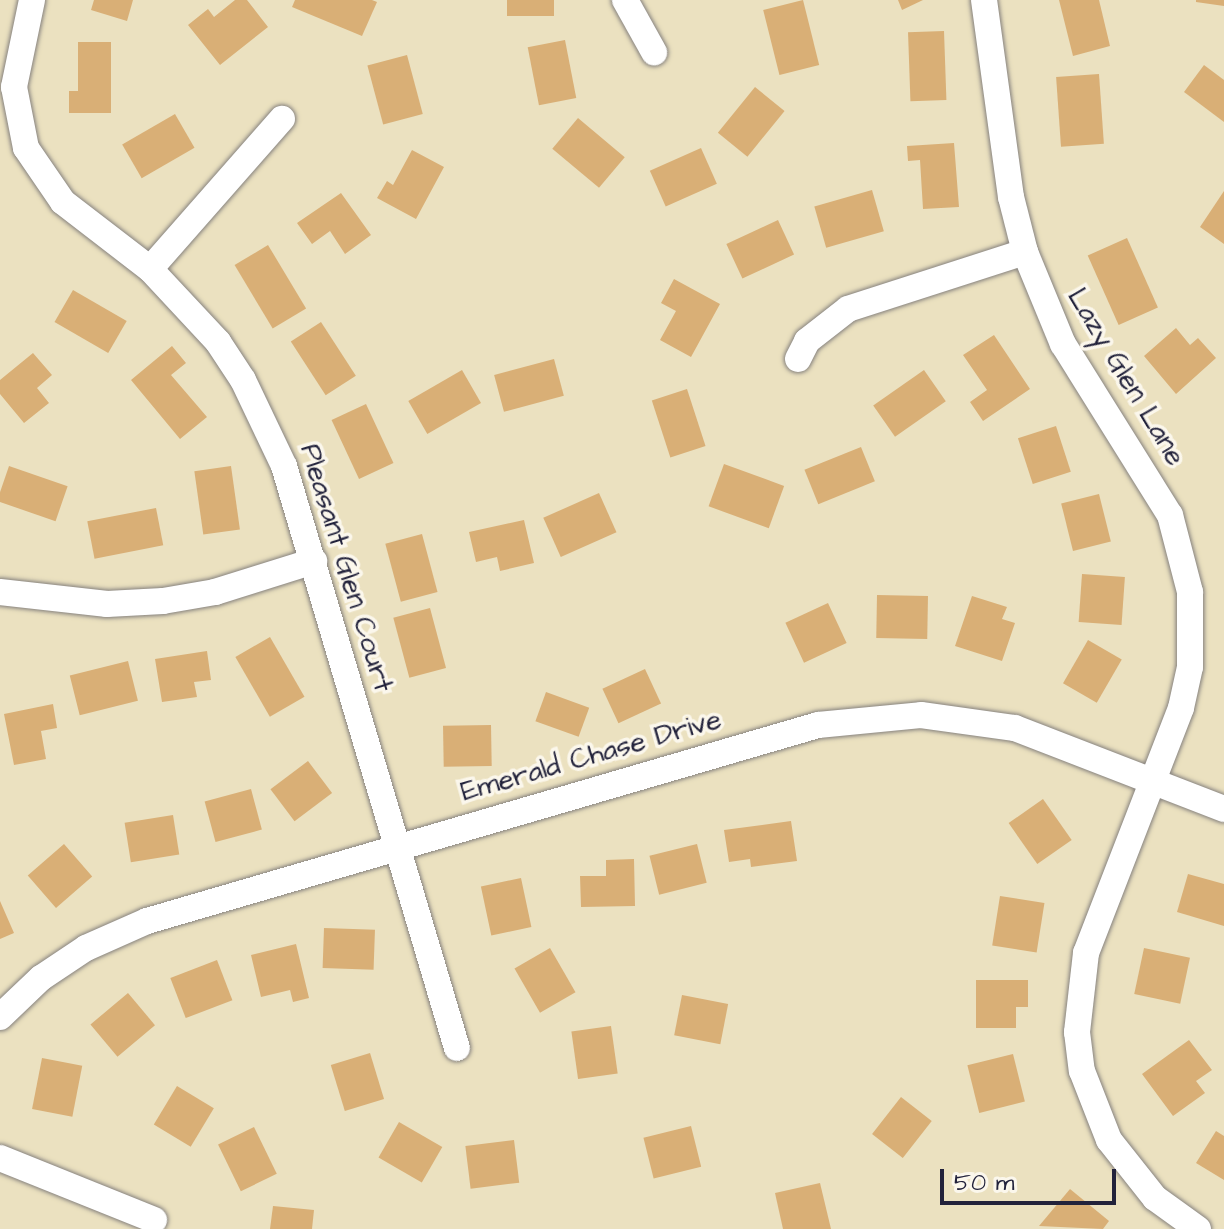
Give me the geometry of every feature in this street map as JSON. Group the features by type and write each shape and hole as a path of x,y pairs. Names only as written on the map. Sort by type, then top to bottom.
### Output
{"street":[{"name":"Pleasant Glen Court","path":"32,0 14,87 26,148 63,202 150,269 190,309 243,380 284,466 457,1048"},
{"path":"625,0 654,52"},
{"name":"Lazy Glen Lane","path":"984,0 1011,197 1025,252 1063,344 1153,481 1184,555 1193,627 1190,667 1153,781 1086,953 1077,1032 1082,1071 1109,1140 1155,1198 1198,1229"},
{"path":"150,269 282,119"},
{"path":"798,359 807,341 848,309 1025,252"},
{"path":"0,592 107,604 163,601 215,592 314,561"},
{"name":"Emerald Chase Drive","path":"0,1017 41,978 128,928 733,748 868,717 936,716 1015,728 1224,809"},
{"path":"0,1158 154,1220"}],"building":[{"path":"94,0 133,0 127,21 91,10"},
{"path":"235,0 247,0 268,27 220,65 188,25 208,9 214,17"},
{"path":"295,0 377,2 362,36 292,7"},
{"path":"507,0 554,0 554,16 507,16"},
{"path":"803,0 819,65 779,75 763,10"},
{"path":"898,0 923,0 902,10"},
{"path":"1059,0 1099,0 1110,46 1073,56"},
{"path":"1224,0 1224,6 1196,2"},
{"path":"944,31 946,100 910,101 908,32"},
{"path":"565,40 576,98 539,105 528,47"},
{"path":"78,42 111,42 111,113 69,113 69,91 78,91"},
{"path":"407,55 423,114 383,125 367,66"},
{"path":"1204,65 1224,80 1224,122 1184,92"},
{"path":"1099,74 1104,144 1061,147 1056,77"},
{"path":"755,87 785,111 747,157 718,133"},
{"path":"175,114 194,148 142,178 122,144"},
{"path":"578,118 625,157 599,188 552,149"},
{"path":"954,143 959,207 923,209 920,160 908,161 907,146"},
{"path":"701,148 717,184 666,206 650,171"},
{"path":"412,150 444,167 416,219 377,198 387,181 393,185"},
{"path":"872,190 884,231 826,248 814,207"},
{"path":"1224,191 1224,244 1200,227"},
{"path":"341,193 371,235 345,254 330,231 312,244 297,223"},
{"path":"778,220 794,254 742,279 726,244"},
{"path":"1127,238 1158,307 1119,325 1088,255"},
{"path":"268,245 306,308 273,329 235,265"},
{"path":"674,279 720,304 691,357 660,340 676,311 661,303"},
{"path":"73,290 127,321 108,353 54,322"},
{"path":"321,322 356,376 326,395 291,342"},
{"path":"1176,328 1190,345 1198,338 1216,358 1176,394 1144,356"},
{"path":"994,335 1030,389 983,421 970,402 987,390 963,355"},
{"path":"172,346 186,363 171,375 207,417 180,439 131,380"},
{"path":"33,353 52,375 37,388 49,403 24,423 0,394 0,380"},
{"path":"554,359 564,396 504,412 494,375"},
{"path":"462,370 481,403 427,434 408,401"},
{"path":"924,370 946,401 895,437 873,406"},
{"path":"687,389 706,446 670,457 652,400"},
{"path":"366,404 393,463 359,479 332,420"},
{"path":"1056,426 1071,472 1033,484 1018,438"},
{"path":"861,447 875,481 818,504 804,470"},
{"path":"724,464 784,486 769,528 709,506"},
{"path":"9,466 68,486 56,521 0,502"},
{"path":"231,466 240,529 203,535 194,471"},
{"path":"599,493 616,532 561,557 543,518"},
{"path":"1099,494 1111,542 1073,551 1061,503"},
{"path":"156,508 163,545 95,559 87,521"},
{"path":"524,520 534,563 500,571 497,557 476,562 469,532"},
{"path":"422,534 438,592 401,602 385,544"},
{"path":"1082,574 1125,577 1122,625 1079,622"},
{"path":"877,595 928,596 927,639 876,638"},
{"path":"972,596 1007,607 1002,619 1015,623 1002,661 955,646"},
{"path":"828,603 847,643 804,663 785,623"},
{"path":"430,608 446,668 409,678 393,618"},
{"path":"270,637 304,697 270,717 235,657"},
{"path":"1088,640 1122,660 1097,703 1063,683"},
{"path":"207,651 211,680 194,682 197,697 162,702 155,659"},
{"path":"128,661 138,701 80,715 70,676"},
{"path":"645,669 661,703 618,723 602,689"},
{"path":"546,692 589,708 579,737 535,721"},
{"path":"53,704 57,728 41,731 46,759 14,765 4,714"},
{"path":"491,725 492,766 444,767 443,726"},
{"path":"308,761 332,793 295,821 270,789"},
{"path":"251,789 262,830 216,842 205,801"},
{"path":"1043,799 1072,840 1037,864 1009,823"},
{"path":"173,815 179,855 131,862 125,823"},
{"path":"791,821 797,861 751,867 750,859 729,862 724,830"},
{"path":"64,844 92,876 56,908 28,875"},
{"path":"697,844 707,883 659,895 649,856"},
{"path":"634,859 635,906 581,907 580,876 606,876 606,860"},
{"path":"1188,874 1224,884 1224,926 1177,912"},
{"path":"521,878 531,927 491,935 481,887"},
{"path":"1000,896 1044,903 1037,952 992,945"},
{"path":"0,901 14,933 0,939"},
{"path":"324,928 375,930 374,970 323,968"},
{"path":"296,944 309,998 293,1002 290,990 261,997 251,955"},
{"path":"550,948 576,992 540,1013 514,968"},
{"path":"1144,948 1190,958 1180,1004 1134,994"},
{"path":"217,960 232,1000 186,1018 170,978"},
{"path":"976,980 1028,980 1028,1007 1016,1007 1016,1028 976,1028"},
{"path":"128,993 155,1025 117,1057 90,1024"},
{"path":"682,995 728,1004 720,1044 674,1035"},
{"path":"611,1026 618,1074 578,1079 571,1032"},
{"path":"1189,1040 1212,1070 1196,1081 1205,1093 1173,1116 1142,1074"},
{"path":"370,1053 384,1099 345,1111 331,1065"},
{"path":"1013,1054 1025,1102 979,1113 967,1065"},
{"path":"42,1058 82,1066 72,1117 32,1109"},
{"path":"177,1086 214,1108 191,1147 154,1125"},
{"path":"901,1097 932,1121 903,1158 872,1134"},
{"path":"399,1122 442,1147 422,1183 379,1158"},
{"path":"691,1126 701,1167 654,1179 643,1138"},
{"path":"254,1127 277,1174 241,1191 218,1145"},
{"path":"1216,1131 1224,1136 1224,1180 1196,1163"},
{"path":"514,1140 519,1183 471,1189 465,1146"},
{"path":"820,1183 831,1229 783,1229 775,1193"},
{"path":"1070,1189 1109,1221 1103,1229 1039,1226"},
{"path":"273,1206 314,1210 312,1229 270,1229"}]}
